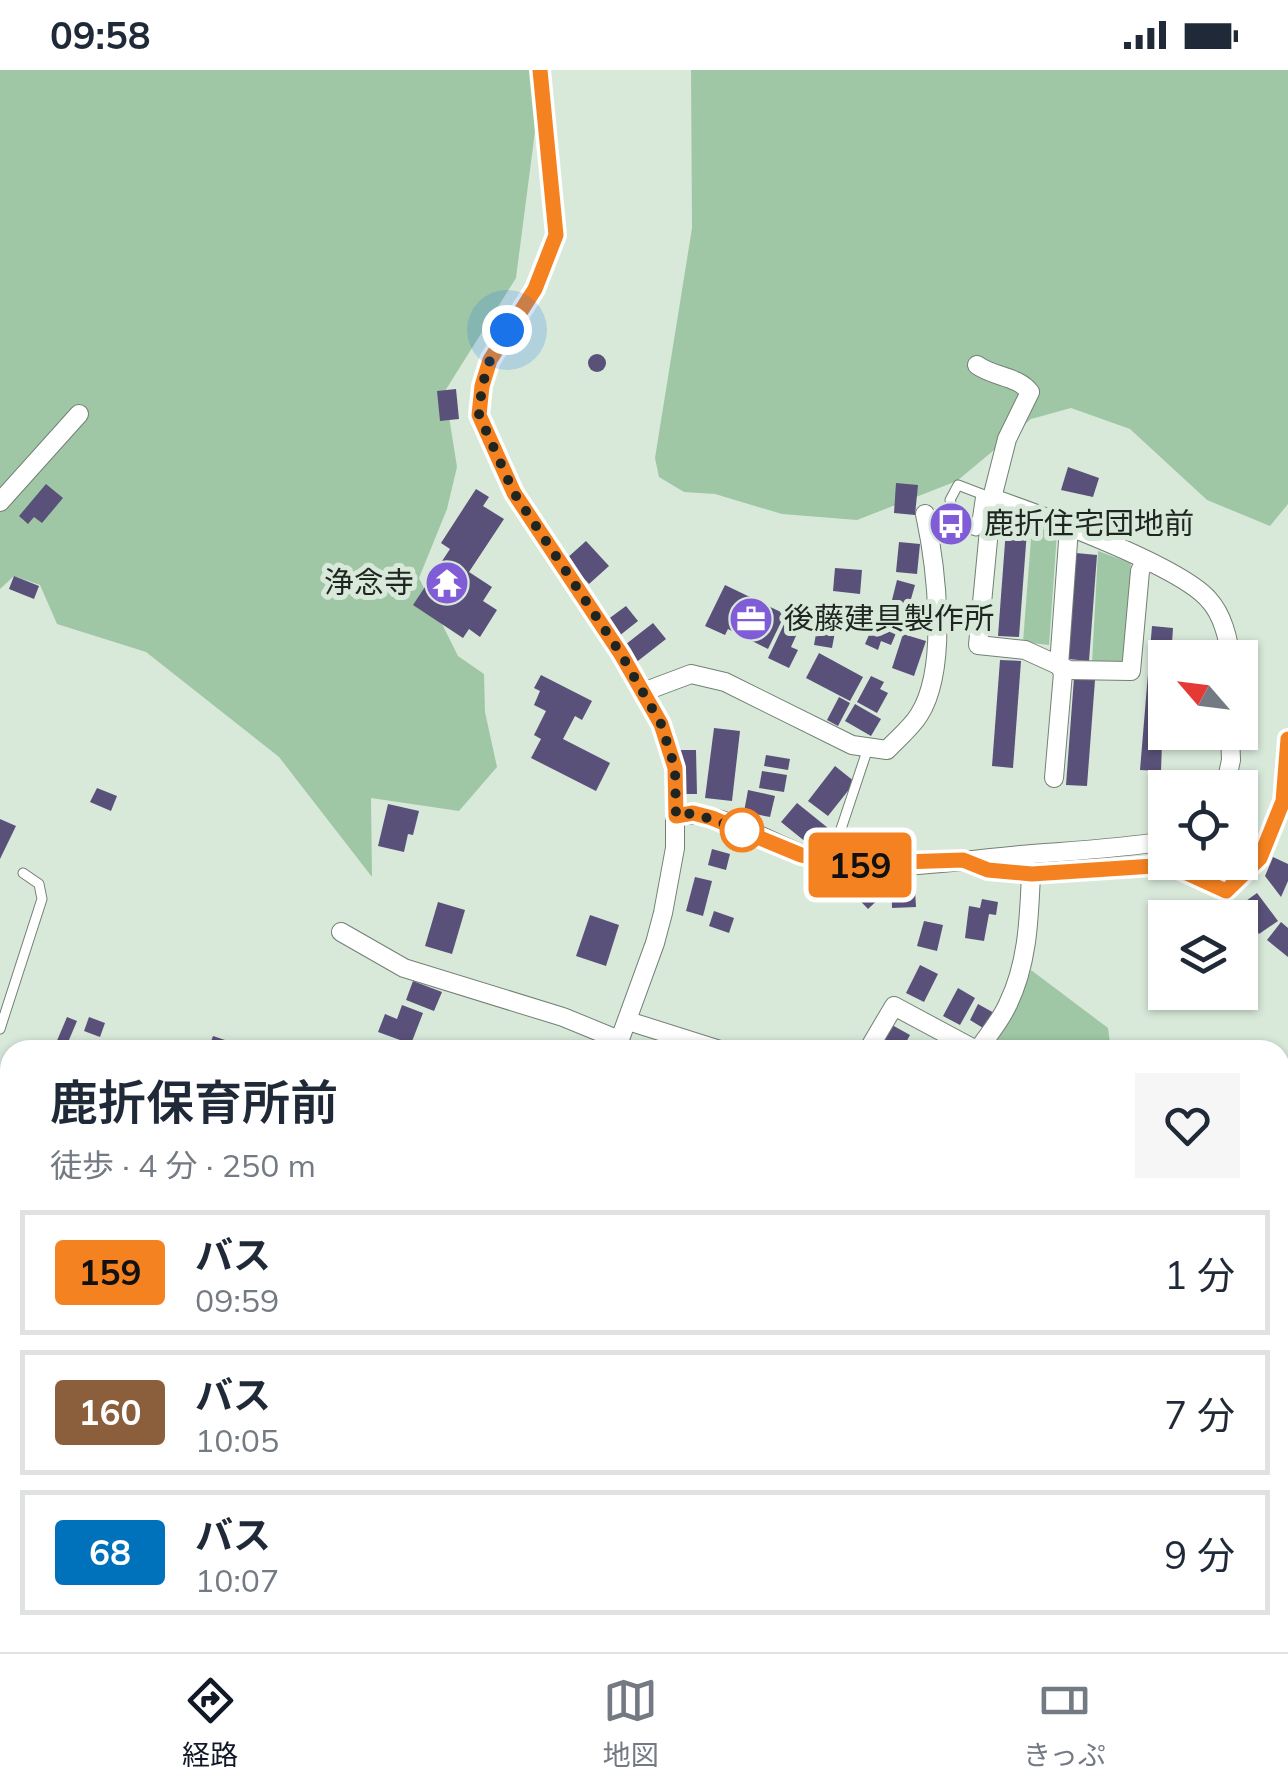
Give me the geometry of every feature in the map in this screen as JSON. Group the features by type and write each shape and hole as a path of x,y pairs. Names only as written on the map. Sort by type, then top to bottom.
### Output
{"street":[{"path":"540,70 556,235 535,289 490,360 479,415 514,493 661,724 675,768 675,848 663,913 620,1040"},
{"path":"977,365 996,376 1025,384 1030,392 986,496 978,645 1025,650 1069,670 1131,671 1144,561"},
{"path":"0,502 80,414"},
{"path":"986,496 1188,582 1211,601 1228,640"},
{"path":"643,692 691,674 724,682 852,745 887,750 919,715 936,674 935,563 924,514"},
{"path":"1054,778 1063,672 1059,665 1068,528"},
{"path":"963,860 988,870 1032,874 1169,865 1226,891 1260,858 1283,801 1288,739"},
{"path":"676,816 693,813 712,818 823,862 877,865 963,860 1148,843"},
{"path":"984,1040 1007,1007 1019,976 1028,936 1032,874"},
{"path":"341,932 404,968 563,1017 608,1040"},
{"path":"874,1040 894,1006 958,1040"},
{"path":"628,1021 688,1040"}],"lane":[{"path":"983,522 976,531 959,526 950,500 958,485 986,496"},
{"path":"823,862 840,832 868,747"},
{"path":"0,1029 42,898 39,884 23,873"}],"green space":[{"path":"0,70 543,70 516,278 445,391 457,467 447,509 419,578 458,656 484,674 485,712 497,767 459,811 371,798 372,877 279,757 146,652 57,624 40,585 14,576 0,589"},
{"path":"691,70 1288,70 1288,504 1270,526 1207,500 1130,429 1071,408 1031,419 957,481 857,520 782,514 715,494 684,492 659,477 655,458 692,228"},
{"path":"1032,526 1057,533 1049,645 1023,642"},
{"path":"1098,551 1131,563 1122,665 1092,663"},
{"path":"1031,970 1108,1028 1110,1040 997,1040"}],"building":[{"path":"597,354 606,363 597,372 588,363"},
{"path":"456,389 459,419 440,421 437,391"},
{"path":"1068,467 1099,478 1093,497 1061,490"},
{"path":"896,483 918,485 915,515 894,513"},
{"path":"46,484 63,498 42,523 34,517 28,524 19,516"},
{"path":"476,489 489,497 483,506 504,519 469,572 492,587 483,601 497,610 480,637 469,629 463,638 413,605 450,549 441,543"},
{"path":"1006,529 1027,531 1019,637 998,636"},
{"path":"586,541 609,566 589,584 566,559"},
{"path":"899,542 920,544 917,574 896,572"},
{"path":"1076,553 1097,555 1089,661 1068,659"},
{"path":"835,568 862,570 860,594 833,591"},
{"path":"14,576 39,586 34,599 9,589"},
{"path":"897,580 915,585 905,620 888,616"},
{"path":"725,585 785,614 768,649 728,629 725,635 705,626"},
{"path":"626,606 638,621 619,636 607,620"},
{"path":"821,607 839,611 832,648 814,645"},
{"path":"786,620 800,627 791,647 798,650 789,668 768,658"},
{"path":"875,621 897,631 891,645 881,641 878,650 865,644"},
{"path":"653,623 666,639 634,664 621,648"},
{"path":"1152,626 1173,628 1172,640 1151,640"},
{"path":"903,634 926,641 914,676 892,668"},
{"path":"819,653 863,677 850,701 806,678"},
{"path":"1000,660 1021,661 1013,768 992,766"},
{"path":"1148,674 1148,750 1162,750 1161,770 1140,770"},
{"path":"541,675 592,701 582,720 575,716 563,739 610,763 596,791 531,758 541,739 534,735 546,711 534,705 540,691 534,688"},
{"path":"871,676 884,682 880,689 888,693 877,713 857,702"},
{"path":"1074,678 1095,680 1087,786 1066,785"},
{"path":"839,697 850,703 838,726 827,720"},
{"path":"855,704 881,719 871,736 845,721"},
{"path":"714,728 740,731 732,801 705,798"},
{"path":"678,750 696,750 697,794 679,794"},
{"path":"766,755 790,759 788,770 764,766"},
{"path":"835,766 855,782 828,816 808,801"},
{"path":"762,771 787,775 784,792 759,788"},
{"path":"97,788 117,796 111,811 90,802"},
{"path":"748,790 775,796 770,817 744,812"},
{"path":"797,803 828,828 812,847 781,822"},
{"path":"388,804 419,811 404,852 378,846"},
{"path":"0,819 16,826 0,859"},
{"path":"889,837 890,851 866,851 866,838"},
{"path":"712,849 730,854 726,870 708,865"},
{"path":"1273,857 1288,864 1288,881 1281,897 1265,876"},
{"path":"914,874 916,907 892,908 891,875"},
{"path":"863,876 882,896 868,909 849,889"},
{"path":"695,877 712,881 703,916 686,911"},
{"path":"1257,893 1278,921 1259,934 1258,900 1247,900"},
{"path":"982,899 998,902 996,915 989,914 984,941 965,938 969,906 980,908"},
{"path":"438,902 465,910 452,954 425,946"},
{"path":"714,911 734,918 729,933 709,926"},
{"path":"590,915 619,925 606,966 576,956"},
{"path":"924,921 943,925 937,951 917,946"},
{"path":"1281,922 1288,928 1288,957 1267,940"},
{"path":"920,965 938,974 924,1002 906,993"},
{"path":"413,981 442,992 434,1011 406,1000"},
{"path":"958,988 975,998 960,1025 943,1016"},
{"path":"978,1004 996,1014 983,1028 970,1020"},
{"path":"402,1005 423,1013 413,1040 378,1032 385,1014 397,1019"},
{"path":"67,1017 77,1021 69,1040 57,1040"},
{"path":"89,1017 105,1023 100,1037 84,1031"},
{"path":"892,1025 910,1035 907,1040 884,1040"}],"bus line":[{"name":"159","path":"540,70 556,235 535,289 490,360 479,415 514,493 621,654 661,724 675,768 676,816 693,813 712,818 823,862 877,865 963,860 988,870 1032,874 1169,865 1226,891 1260,858 1283,801 1288,739"}],"place":[{"name":"鹿折住宅団地前","path":"951,524"},
{"name":"浄念寺","path":"447,583"},
{"name":"後藤建具製作所","path":"751,619"}],"route":[{"path":"507,330 490,360 479,415 514,493 621,654 661,724 675,768 676,816 693,813 742,830"}]}
